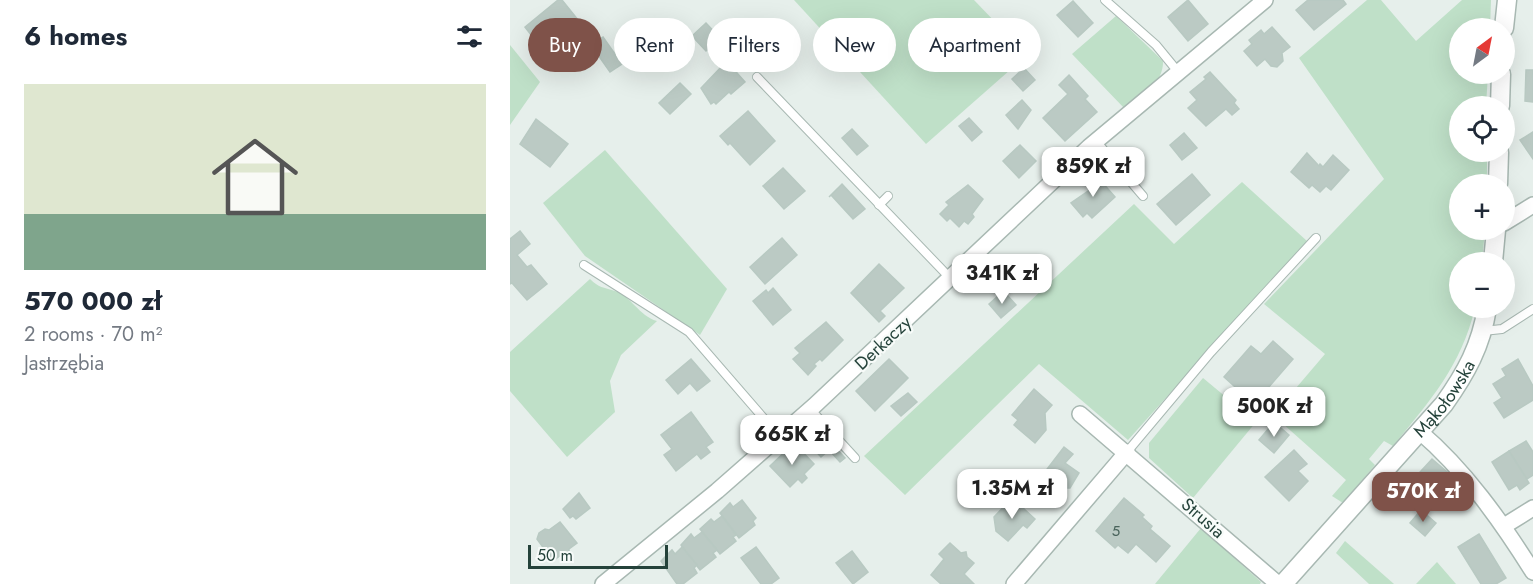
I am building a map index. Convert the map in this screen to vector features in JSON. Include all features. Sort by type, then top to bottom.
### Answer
[{"type":"street","name":"Derkaczy","points":[[603,584],[717,491],[810,409],[1096,141],[1265,0]]},
{"type":"street","points":[[1505,18],[1507,0]]},
{"type":"street","points":[[1515,216],[1533,205]]},
{"type":"street","name":"Mąkołowska","points":[[1283,584],[1444,404],[1465,375],[1477,351],[1485,318]]},
{"type":"street","name":"Strusia","points":[[1080,414],[1278,584]]},
{"type":"street","points":[[1419,430],[1441,450],[1504,526],[1533,572]]},
{"type":"street","points":[[1014,584],[1127,452]]},
{"type":"street","points":[[1504,526],[1533,508]]},
{"type":"lane","points":[[1105,0],[1156,45],[1179,72]]},
{"type":"lane","points":[[758,77],[951,279]]},
{"type":"lane","points":[[1096,141],[1143,196]]},
{"type":"lane","points":[[879,205],[888,196]]},
{"type":"lane","points":[[1127,452],[1210,352],[1317,238]]},
{"type":"lane","points":[[584,265],[689,332],[779,436]]},
{"type":"lane","points":[[1482,331],[1502,329],[1533,309]]},
{"type":"lane","points":[[810,409],[855,458]]},
{"type":"green space","points":[[794,0],[974,0],[991,18],[908,18],[908,72],[1008,72],[926,144],[860,72],[896,72],[896,18],[813,18],[813,21]]},
{"type":"green space","points":[[1367,0],[1381,0],[1416,41],[1462,0],[1491,0],[1490,18],[1449,18],[1449,84],[1487,84],[1487,96],[1449,96],[1449,162],[1487,162],[1487,174],[1449,174],[1449,240],[1484,240],[1483,252],[1449,252],[1449,318],[1472,318],[1469,329],[1453,365],[1432,398],[1393,446],[1384,441],[1369,459],[1375,465],[1343,503],[1332,496],[1346,480],[1273,415],[1325,354],[1264,304],[1384,179],[1299,58]]},
{"type":"green space","points":[[1116,16],[1163,61],[1160,76],[1156,82],[1125,109],[1072,54]]},
{"type":"green space","points":[[510,45],[528,67],[528,72],[532,72],[540,82],[510,125]]},
{"type":"green space","points":[[605,150],[727,289],[700,335],[585,256],[543,203]]},
{"type":"green space","points":[[1242,182],[1307,241],[1128,440],[1039,364],[905,495],[864,456],[1134,204],[1174,244]]},
{"type":"green space","points":[[590,279],[599,286],[626,297],[645,315],[657,321],[621,355],[610,381],[615,412],[567,457],[510,391],[510,352]]},
{"type":"green space","points":[[1203,378],[1256,422],[1193,498],[1149,458],[1149,443]]},
{"type":"green space","points":[[1201,528],[1261,582],[1260,584],[1155,584]]},
{"type":"green space","points":[[1345,541],[1394,584],[1369,584],[1336,553]]},
{"type":"green space","points":[[1437,562],[1456,584],[1416,584]]},
{"type":"building","points":[[558,0],[562,0],[576,18],[536,18]]},
{"type":"building","points":[[1188,0],[1208,24],[1188,41],[1168,17]]},
{"type":"building","points":[[1308,0],[1343,0],[1346,4],[1314,30],[1296,10]]},
{"type":"building","points":[[1073,1],[1093,23],[1078,37],[1057,15]]},
{"type":"building","points":[[707,24],[706,51],[695,39],[695,33]]},
{"type":"building","points":[[1272,27],[1290,47],[1282,53],[1283,61],[1277,67],[1271,66],[1265,59],[1257,66],[1244,51],[1252,44],[1249,40],[1261,30],[1264,34]]},
{"type":"building","points":[[602,38],[614,53],[614,69],[610,72],[602,61]]},
{"type":"building","points":[[1526,70],[1533,70],[1533,102],[1525,101]]},
{"type":"building","points":[[716,72],[736,72],[745,82],[716,104],[714,102],[711,104],[701,88]]},
{"type":"building","points":[[1020,72],[1028,72],[1035,80],[1023,91],[1012,79]]},
{"type":"building","points":[[1210,72],[1236,100],[1234,103],[1239,109],[1232,115],[1226,109],[1206,126],[1188,108],[1197,100],[1190,92],[1206,79],[1204,77]]},
{"type":"building","points":[[1069,75],[1088,96],[1085,99],[1097,112],[1065,141],[1043,118],[1068,94],[1059,85]]},
{"type":"building","points":[[680,83],[691,94],[670,114],[659,103]]},
{"type":"building","points":[[1022,100],[1031,110],[1018,129],[1006,115]]},
{"type":"building","points":[[748,111],[775,141],[750,165],[730,143],[728,145],[720,136]]},
{"type":"building","points":[[969,118],[982,132],[972,141],[959,126]]},
{"type":"building","points":[[536,119],[568,144],[550,167],[520,144]]},
{"type":"building","points":[[852,129],[868,146],[857,155],[842,138]]},
{"type":"building","points":[[1533,132],[1533,159],[1520,140]]},
{"type":"building","points":[[1184,133],[1197,148],[1182,160],[1170,145]]},
{"type":"building","points":[[1020,145],[1036,161],[1019,178],[1003,161]]},
{"type":"building","points":[[1307,153],[1319,166],[1320,164],[1323,167],[1333,155],[1349,170],[1331,190],[1326,186],[1320,192],[1312,185],[1309,188],[1291,172]]},
{"type":"building","points":[[783,168],[805,191],[784,209],[763,186]]},
{"type":"building","points":[[1094,173],[1115,197],[1092,218],[1087,213],[1083,217],[1071,203],[1091,189],[1085,182]]},
{"type":"building","points":[[1192,174],[1210,195],[1176,225],[1157,204]]},
{"type":"building","points":[[842,184],[865,209],[853,219],[831,195]]},
{"type":"building","points":[[968,185],[983,199],[968,224],[964,221],[959,227],[950,218],[947,221],[940,214],[949,205],[946,202]]},
{"type":"building","points":[[520,231],[530,244],[517,255],[527,267],[531,265],[547,284],[527,300],[512,283],[510,284],[510,239]]},
{"type":"building","points":[[782,238],[797,255],[765,284],[750,267]]},
{"type":"building","points":[[1026,255],[1041,272],[1018,291],[1012,284],[1008,288],[1006,285],[1010,281],[1000,270],[1012,259],[1016,263]]},
{"type":"building","points":[[879,264],[904,288],[880,311],[885,316],[879,322],[851,293]]},
{"type":"building","points":[[773,288],[791,310],[773,325],[753,301],[766,290],[768,293]]},
{"type":"building","points":[[999,295],[1002,299],[1007,295],[1016,305],[1001,318],[989,304]]},
{"type":"building","points":[[826,322],[843,340],[822,361],[820,359],[814,364],[816,366],[808,375],[793,359],[800,353],[795,348]]},
{"type":"building","points":[[1273,341],[1293,359],[1254,404],[1224,377],[1251,346],[1261,354]]},
{"type":"building","points":[[691,359],[710,381],[697,391],[690,383],[678,394],[666,380]]},
{"type":"building","points":[[889,359],[908,378],[875,411],[856,391]]},
{"type":"building","points":[[1518,359],[1533,386],[1533,400],[1504,418],[1494,403],[1502,398],[1493,384],[1506,376],[1502,369]]},
{"type":"building","points":[[1034,389],[1052,405],[1045,413],[1046,430],[1035,443],[1014,425],[1018,420],[1012,415]]},
{"type":"building","points":[[908,393],[917,402],[901,416],[891,406]]},
{"type":"building","points":[[691,412],[713,442],[706,447],[710,452],[701,459],[697,454],[676,471],[664,455],[672,449],[661,435]]},
{"type":"building","points":[[1274,422],[1289,435],[1274,453],[1259,440]]},
{"type":"building","points":[[822,433],[845,458],[840,462],[829,450],[821,457],[810,445]]},
{"type":"building","points":[[1526,441],[1533,452],[1533,475],[1527,479],[1509,451]]},
{"type":"building","points":[[794,443],[814,464],[804,474],[807,478],[802,483],[798,479],[790,487],[770,466]]},
{"type":"building","points":[[1064,447],[1073,454],[1065,463],[1079,473],[1070,488],[1066,488],[1061,494],[1055,488],[1051,492],[1038,481]]},
{"type":"building","points":[[1294,450],[1307,464],[1298,471],[1308,481],[1289,501],[1265,477]]},
{"type":"building","points":[[1509,451],[1529,483],[1520,490],[1517,485],[1509,490],[1492,462]]},
{"type":"building","points":[[1432,459],[1452,476],[1426,504],[1414,494],[1419,489],[1411,482]]},
{"type":"building","points":[[579,493],[590,508],[576,519],[573,516],[570,518],[563,509]]},
{"type":"building","points":[[1012,498],[1035,519],[1027,528],[1023,525],[1008,541],[996,531],[994,517]]},
{"type":"building","points":[[1124,498],[1144,515],[1142,517],[1152,526],[1150,529],[1170,546],[1156,562],[1136,544],[1128,553],[1118,545],[1115,548],[1096,531]]},
{"type":"building","points":[[742,500],[756,518],[753,521],[755,525],[739,538],[720,513],[730,503],[733,507]]},
{"type":"building","points":[[1421,510],[1436,523],[1425,536],[1410,523]]},
{"type":"building","points":[[722,516],[736,535],[733,537],[736,541],[720,554],[700,529],[711,519],[714,522]]},
{"type":"building","points":[[560,522],[577,543],[569,549],[566,557],[561,555],[553,561],[537,539],[539,533],[545,529],[549,530]]},
{"type":"building","points":[[702,532],[717,550],[713,553],[716,557],[700,570],[681,545],[691,534],[694,538]]},
{"type":"building","points":[[1479,534],[1506,578],[1496,584],[1481,584],[1458,547]]},
{"type":"building","points":[[950,543],[961,553],[966,552],[967,557],[974,563],[964,574],[974,584],[941,584],[931,575],[944,559],[939,554]]},
{"type":"building","points":[[682,547],[697,565],[694,568],[697,573],[683,584],[677,584],[661,561],[672,550],[675,554]]},
{"type":"building","points":[[756,547],[779,578],[771,584],[761,584],[741,558]]},
{"type":"building","points":[[852,551],[868,572],[853,584],[836,563]]}]
